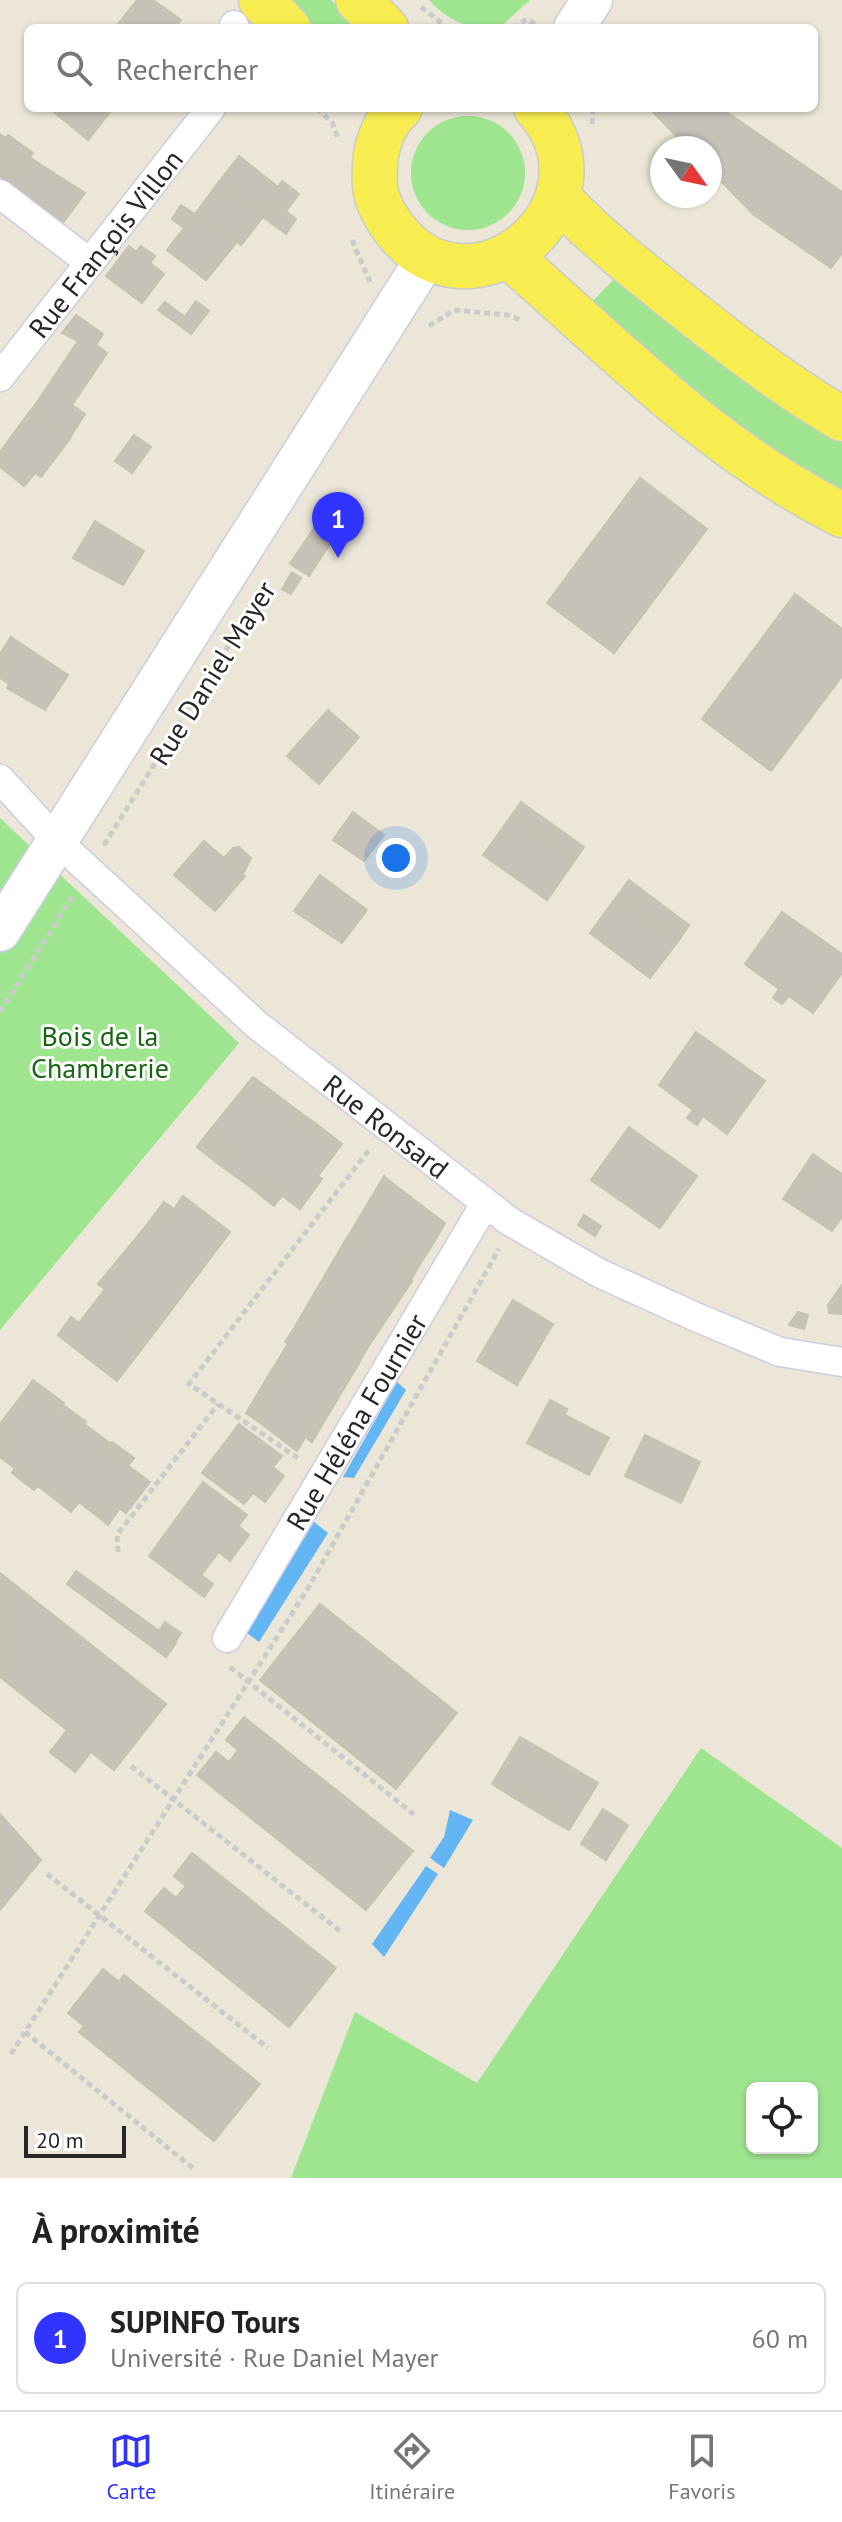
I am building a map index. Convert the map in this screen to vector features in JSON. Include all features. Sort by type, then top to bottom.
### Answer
[{"type":"main road","points":[[358,0],[382,24]]},
{"type":"main road","points":[[577,24],[592,0]]},
{"type":"main road","points":[[243,18],[270,24]]},
{"type":"main road","points":[[380,118],[374,166],[376,194],[387,219],[404,241],[427,257],[455,265],[483,264],[509,256],[531,241],[547,221],[558,197],[562,171],[557,144],[540,112]]},
{"type":"main road","points":[[558,197],[583,224],[694,314],[773,375],[842,419]]},
{"type":"main road","points":[[509,256],[676,407],[758,468],[842,515]]},
{"type":"main road","name":"Rue Daniel Mayer","points":[[0,931],[427,257]]},
{"type":"street","name":"Rue François Villon","points":[[0,377],[208,112]]},
{"type":"street","points":[[0,194],[89,262]]},
{"type":"street","name":"Rue Ronsard","points":[[0,779],[57,841],[90,868],[257,1025],[509,1221],[599,1273],[698,1318],[780,1352],[842,1362]]},
{"type":"street","name":"Rue Héléna Fournier","points":[[227,1651],[323,1476],[485,1204]]},
{"type":"path","points":[[414,0],[441,24]]},
{"type":"path","points":[[593,112],[594,131]]},
{"type":"path","points":[[370,281],[392,314],[424,334],[454,310],[508,315],[523,321]]},
{"type":"path","name":"Rue Daniel Mayer","points":[[0,1012],[249,613]]},
{"type":"path","points":[[323,1476],[189,1384],[386,1127]]},
{"type":"path","points":[[11,2054],[307,1590],[502,1244],[509,1221]]},
{"type":"path","points":[[118,1552],[117,1535],[218,1404]]},
{"type":"path","points":[[227,1651],[249,1682],[416,1816]]},
{"type":"path","points":[[131,1766],[340,1931]]},
{"type":"path","points":[[47,1874],[268,2048]]},
{"type":"path","points":[[25,2032],[194,2169]]},
{"type":"green space","points":[[287,0],[331,0],[356,24],[309,24]]},
{"type":"green space","points":[[429,0],[530,0],[503,24],[464,24],[444,14]]},
{"type":"green space","points":[[468,116],[490,120],[509,132],[521,151],[525,173],[521,195],[509,214],[490,226],[468,230],[446,226],[427,214],[415,195],[411,173],[415,151],[427,132],[446,120]]},
{"type":"green space","points":[[615,278],[842,438],[842,496],[690,392],[592,302]]},
{"type":"green space","name":"Bois de la Chambrerie","points":[[0,818],[239,1043],[0,1330]]},
{"type":"green space","points":[[701,1748],[842,1848],[842,2178],[291,2178],[355,2012],[477,2083]]},
{"type":"water","points":[[397,1382],[406,1390],[354,1478],[343,1477]]},
{"type":"water","points":[[314,1522],[328,1533],[259,1642],[247,1633]]},
{"type":"water","points":[[450,1810],[473,1820],[444,1868],[430,1858],[444,1837]]},
{"type":"water","points":[[426,1866],[438,1874],[384,1957],[372,1944]]},
{"type":"building","points":[[137,0],[153,0],[181,20],[178,24],[118,24]]},
{"type":"building","points":[[54,112],[110,112],[88,140]]},
{"type":"building","points":[[653,112],[727,112],[842,192],[842,253],[831,268],[754,215],[722,182],[722,136],[676,136]]},
{"type":"building","points":[[0,134],[6,138],[8,135],[33,153],[9,183],[0,176]]},
{"type":"building","points":[[239,156],[278,187],[282,181],[299,194],[286,211],[271,200],[259,213],[219,182]]},
{"type":"building","points":[[29,157],[85,193],[62,224],[9,183]]},
{"type":"building","points":[[219,182],[259,213],[271,200],[296,219],[286,234],[263,217],[241,245],[195,214]]},
{"type":"building","points":[[181,205],[195,214],[184,228],[172,219]]},
{"type":"building","points":[[195,214],[237,242],[206,280],[167,250]]},
{"type":"building","points":[[129,246],[136,252],[141,246],[155,256],[150,263],[164,274],[142,303],[106,276]]},
{"type":"building","points":[[196,301],[209,311],[191,334],[179,325]]},
{"type":"building","points":[[165,302],[185,317],[179,325],[158,310]]},
{"type":"building","points":[[76,315],[103,334],[96,345],[107,353],[72,405],[85,414],[69,439],[31,411],[78,341],[62,333]]},
{"type":"building","points":[[31,410],[70,439],[41,477],[35,473],[24,486],[0,467],[0,452]]},
{"type":"building","points":[[134,435],[151,447],[132,473],[115,461]]},
{"type":"building","points":[[640,478],[707,529],[614,653],[547,603]]},
{"type":"building","points":[[322,516],[340,529],[309,576],[290,564]]},
{"type":"building","points":[[95,521],[144,551],[123,585],[73,558]]},
{"type":"building","points":[[292,572],[301,578],[291,594],[282,589]]},
{"type":"building","points":[[795,594],[842,629],[842,676],[771,771],[702,719]]},
{"type":"building","points":[[11,637],[68,675],[45,710],[7,688],[9,684],[0,678],[0,654]]},
{"type":"building","points":[[328,710],[359,737],[319,784],[287,756]]},
{"type":"building","points":[[521,802],[584,847],[575,860],[512,815]]},
{"type":"building","points":[[353,812],[384,835],[364,861],[333,840]]},
{"type":"building","points":[[512,815],[575,860],[547,900],[483,855]]},
{"type":"building","points":[[204,841],[245,876],[215,911],[174,875]]},
{"type":"building","points":[[239,847],[251,858],[243,874],[224,858],[233,848]]},
{"type":"building","points":[[320,875],[367,910],[342,943],[294,911]]},
{"type":"building","points":[[629,880],[689,925],[679,940],[618,895]]},
{"type":"building","points":[[618,895],[679,940],[650,978],[590,933]]},
{"type":"building","points":[[782,912],[842,954],[842,973],[813,1013],[789,996],[782,1004],[773,998],[779,989],[745,964]]},
{"type":"building","points":[[696,1032],[765,1081],[727,1134],[703,1116],[697,1125],[687,1118],[693,1110],[659,1085]]},
{"type":"building","points":[[253,1077],[269,1089],[263,1098],[271,1104],[277,1095],[302,1114],[296,1123],[308,1132],[315,1123],[342,1144],[318,1176],[322,1179],[300,1209],[256,1176],[249,1186],[220,1165],[230,1153],[206,1135]]},
{"type":"building","points":[[269,1089],[277,1095],[271,1104],[263,1098]]},
{"type":"building","points":[[302,1114],[315,1123],[308,1132],[296,1123]]},
{"type":"building","points":[[629,1127],[697,1176],[660,1228],[591,1180]]},
{"type":"building","points":[[206,1135],[230,1153],[220,1165],[197,1147]]},
{"type":"building","points":[[813,1154],[824,1162],[804,1191],[793,1184]]},
{"type":"building","points":[[824,1162],[842,1174],[842,1217],[832,1231],[783,1199],[793,1184],[804,1191]]},
{"type":"building","points":[[256,1176],[282,1196],[274,1206],[249,1186]]},
{"type":"building","points":[[384,1176],[391,1182],[379,1202],[371,1198]]},
{"type":"building","points":[[391,1182],[438,1218],[430,1233],[437,1237],[420,1264],[409,1257],[399,1273],[412,1281],[366,1350],[359,1345],[350,1360],[358,1365],[331,1410],[324,1406],[297,1451],[259,1422],[265,1412],[257,1408],[275,1377],[270,1373],[288,1344],[285,1342],[293,1330],[300,1335],[322,1299],[314,1294],[345,1241],[355,1247],[364,1231],[355,1225],[371,1198],[379,1202]]},
{"type":"building","points":[[183,1196],[230,1232],[157,1329],[150,1323],[134,1345],[141,1350],[117,1381],[58,1335],[71,1317],[79,1323],[105,1289],[98,1284],[145,1227],[151,1231],[170,1206],[174,1209]]},
{"type":"building","points":[[164,1202],[170,1206],[151,1231],[145,1227]]},
{"type":"building","points":[[584,1215],[601,1226],[595,1236],[578,1225]]},
{"type":"building","points":[[438,1218],[445,1223],[437,1237],[430,1233]]},
{"type":"building","points":[[355,1225],[364,1231],[355,1247],[345,1241]]},
{"type":"building","points":[[409,1257],[420,1264],[411,1280],[399,1273]]},
{"type":"building","points":[[842,1285],[842,1314],[829,1313],[828,1305]]},
{"type":"building","points":[[314,1294],[322,1299],[300,1335],[293,1330]]},
{"type":"building","points":[[513,1300],[553,1324],[517,1385],[477,1361]]},
{"type":"building","points":[[798,1312],[808,1315],[804,1329],[789,1325]]},
{"type":"building","points":[[150,1323],[157,1329],[141,1350],[134,1345]]},
{"type":"building","points":[[359,1345],[366,1350],[358,1365],[350,1360]]},
{"type":"building","points":[[270,1373],[275,1377],[257,1408],[265,1412],[259,1422],[246,1413]]},
{"type":"building","points":[[33,1380],[64,1403],[61,1408],[28,1387]]},
{"type":"building","points":[[28,1387],[61,1408],[58,1413],[80,1429],[84,1424],[111,1444],[107,1450],[150,1482],[126,1513],[113,1503],[101,1519],[71,1496],[64,1506],[0,1457],[0,1424]]},
{"type":"building","points":[[550,1400],[567,1409],[565,1415],[609,1438],[589,1475],[527,1443]]},
{"type":"building","points":[[63,1405],[86,1422],[80,1429],[58,1413]]},
{"type":"building","points":[[324,1406],[331,1410],[312,1442],[305,1437]]},
{"type":"building","points":[[239,1424],[282,1456],[273,1467],[284,1476],[265,1502],[253,1493],[244,1504],[202,1473]]},
{"type":"building","points":[[645,1435],[700,1462],[681,1503],[625,1476]]},
{"type":"building","points":[[112,1442],[134,1458],[128,1466],[107,1450]]},
{"type":"building","points":[[15,1468],[38,1486],[34,1490],[12,1473]]},
{"type":"building","points":[[203,1482],[247,1515],[238,1526],[249,1535],[230,1561],[219,1552],[201,1575],[213,1584],[204,1597],[149,1556]]},
{"type":"building","points":[[71,1496],[79,1502],[71,1512],[64,1506]]},
{"type":"building","points":[[113,1503],[120,1508],[108,1525],[101,1519]]},
{"type":"building","points":[[76,1571],[176,1643],[166,1657],[67,1584]]},
{"type":"building","points":[[0,1573],[166,1704],[114,1770],[91,1752],[75,1772],[50,1752],[67,1730],[0,1677]]},
{"type":"building","points":[[320,1604],[457,1713],[396,1789],[260,1680]]},
{"type":"building","points":[[165,1622],[181,1633],[175,1642],[159,1631]]},
{"type":"building","points":[[244,1717],[413,1851],[366,1910],[197,1775],[216,1752],[229,1762],[238,1750],[226,1740]]},
{"type":"building","points":[[520,1737],[543,1750],[540,1755],[595,1788],[569,1830],[551,1820],[556,1811],[521,1790],[516,1799],[492,1784]]},
{"type":"building","points":[[543,1750],[598,1783],[595,1788],[540,1755]]},
{"type":"building","points":[[521,1790],[556,1811],[551,1820],[516,1799]]},
{"type":"building","points":[[603,1809],[628,1825],[606,1860],[581,1844]]},
{"type":"building","points":[[0,1814],[41,1860],[0,1910]]},
{"type":"building","points":[[192,1853],[336,1968],[289,2027],[145,1911],[164,1888],[176,1898],[186,1886],[174,1876]]},
{"type":"building","points":[[103,1969],[119,1982],[124,1975],[260,2084],[214,2141],[79,2032],[84,2026],[68,2013]]},
{"type":"place","name":"SUPINFO Tours","points":[[338,558]]}]
